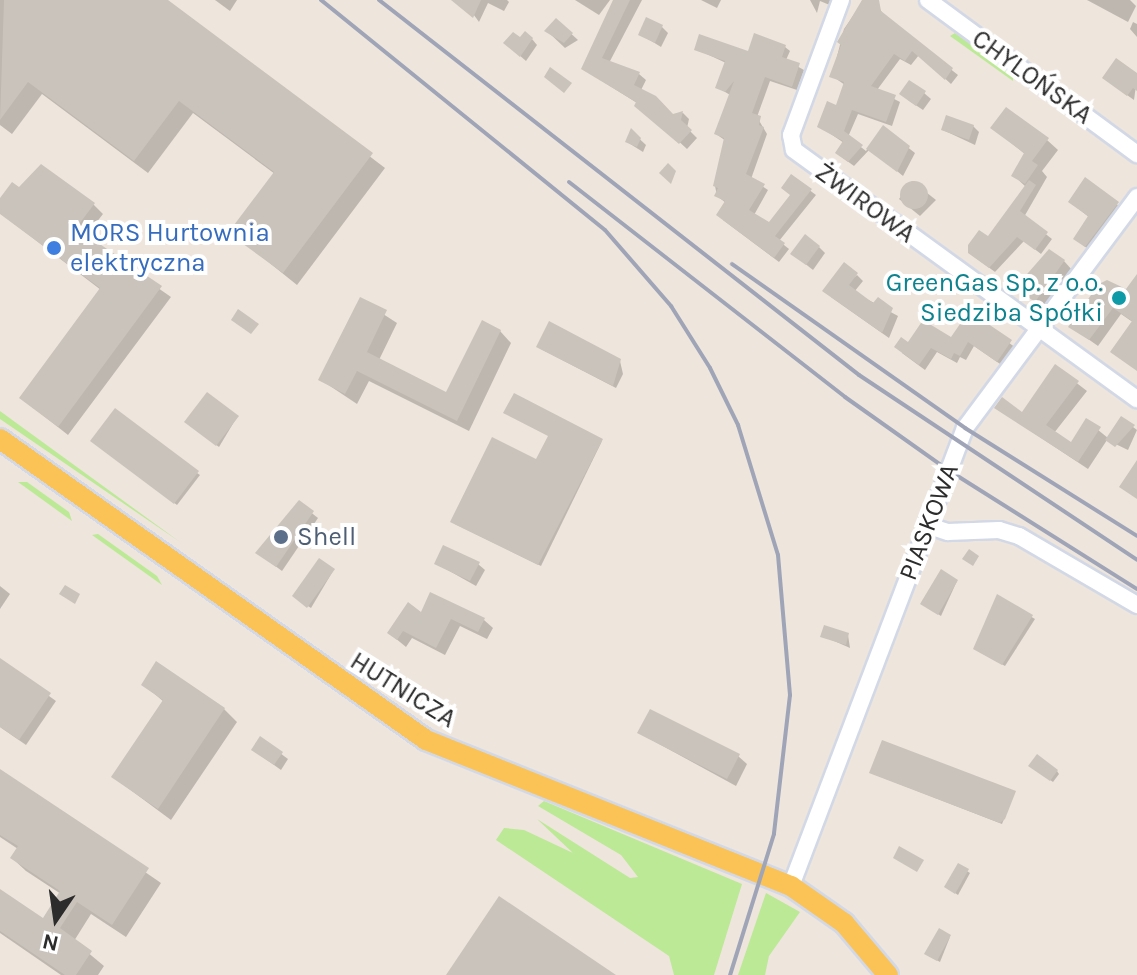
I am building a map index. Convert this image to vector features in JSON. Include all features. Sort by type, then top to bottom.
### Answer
[{"type":"main road","name":"HUTNICZA","points":[[0,439],[426,740],[791,886],[844,923],[888,975]]},
{"type":"street","name":"ŻWIROWA","points":[[841,0],[792,144],[797,153],[1137,399]]},
{"type":"street","name":"CHYLOŃSKA","points":[[928,0],[1137,154]]},
{"type":"street","name":"PIASKOWA","points":[[791,886],[965,428],[1137,197]]},
{"type":"street","points":[[926,525],[948,532],[999,530],[1019,536],[1137,605]]},
{"type":"green space","points":[[955,33],[1013,75],[1013,81],[950,36]]},
{"type":"green space","points":[[0,411],[15,422],[180,542],[0,419]]},
{"type":"green space","points":[[18,482],[27,482],[69,512],[72,521]]},
{"type":"green space","points":[[98,534],[157,576],[162,585],[92,535]]},
{"type":"green space","points":[[544,801],[742,884],[714,975],[674,975],[669,956],[496,840],[504,828],[524,830],[573,853],[537,819],[630,878],[638,877],[621,855],[538,806]]},
{"type":"green space","points":[[766,893],[800,912],[769,956],[765,975],[738,975]]},
{"type":"building","points":[[4,0],[168,0],[373,153],[283,273],[228,233],[274,172],[179,101],[134,161],[28,82],[0,120]]},
{"type":"building","points":[[451,0],[481,0],[473,18]]},
{"type":"building","points":[[613,0],[630,0],[602,58],[640,72],[634,85],[656,96],[673,114],[683,111],[681,120],[692,130],[679,144],[634,106],[636,102],[581,69]]},
{"type":"building","points":[[862,0],[879,0],[881,11],[953,68],[945,80],[912,51],[905,61],[894,54],[871,86],[896,95],[886,122],[852,110],[844,131],[863,145],[848,162],[835,153],[843,141],[817,127],[827,101],[836,105],[844,82],[829,77],[841,45],[837,42]]},
{"type":"building","points":[[646,17],[663,25],[655,43],[638,35]]},
{"type":"building","points":[[556,18],[573,33],[564,43],[544,31]]},
{"type":"building","points":[[525,31],[533,38],[520,57],[503,43],[513,32],[520,37]]},
{"type":"building","points":[[754,33],[786,45],[782,57],[800,63],[792,87],[765,77],[752,113],[761,116],[759,125],[764,127],[746,174],[765,184],[749,210],[769,222],[790,195],[781,188],[791,174],[812,189],[775,236],[785,243],[774,258],[716,215],[725,201],[714,196],[718,188],[713,186],[724,138],[714,134],[734,81],[725,92],[715,88],[725,61],[694,50],[699,34],[748,51]]},
{"type":"building","points":[[1116,58],[1137,73],[1137,91],[1133,88],[1127,96],[1102,78]]},
{"type":"building","points":[[550,67],[572,83],[564,93],[544,77]]},
{"type":"building","points":[[909,80],[926,91],[916,106],[899,94]]},
{"type":"building","points":[[1006,107],[1049,138],[1032,161],[1038,165],[1025,184],[1011,176],[1024,153],[990,128]]},
{"type":"building","points":[[946,115],[974,125],[969,140],[941,130]]},
{"type":"building","points":[[883,125],[910,146],[897,172],[866,149]]},
{"type":"building","points":[[631,128],[641,138],[637,147],[625,142]]},
{"type":"building","points":[[668,163],[676,171],[671,184],[659,173]]},
{"type":"building","points":[[41,164],[95,203],[76,228],[162,286],[58,427],[19,398],[100,288],[0,214],[0,198],[12,182],[19,187]]},
{"type":"building","points":[[1085,177],[1119,202],[1085,247],[1073,239],[1088,216],[1068,202]]},
{"type":"building","points":[[1029,180],[1036,185],[1020,211],[1048,232],[1035,250],[1017,237],[989,268],[968,253],[968,245],[979,230],[988,236]]},
{"type":"building","points":[[914,181],[924,185],[928,195],[924,205],[914,209],[904,205],[900,195],[904,185]]},
{"type":"building","points":[[805,234],[820,246],[806,265],[790,254]]},
{"type":"building","points":[[1049,249],[1065,260],[1035,302],[1015,288]]},
{"type":"building","points":[[844,262],[858,273],[849,285],[873,303],[878,297],[893,308],[882,333],[822,291]]},
{"type":"building","points":[[1137,274],[1137,371],[1110,352],[1132,321],[1113,308],[1089,340],[1068,327],[1099,284],[1107,280],[1126,289]]},
{"type":"building","points":[[360,297],[387,310],[367,352],[446,392],[482,320],[501,330],[457,421],[357,371],[345,394],[318,380]]},
{"type":"building","points":[[238,309],[259,324],[251,334],[231,320]]},
{"type":"building","points":[[969,311],[1012,340],[997,362],[968,342],[960,356],[954,353],[951,359],[931,348],[919,365],[894,347],[901,337],[908,342],[923,320],[951,337]]},
{"type":"building","points":[[549,321],[621,359],[613,386],[536,347]]},
{"type":"building","points":[[1055,364],[1079,381],[1046,425],[1071,442],[1086,418],[1101,427],[1078,462],[994,408],[1002,397],[1022,412]]},
{"type":"building","points":[[207,392],[239,416],[216,446],[184,422]]},
{"type":"building","points":[[514,393],[603,439],[538,565],[450,522],[492,437],[536,459],[548,436],[503,413]]},
{"type":"building","points":[[115,408],[199,471],[174,504],[90,441]]},
{"type":"building","points":[[1121,416],[1135,425],[1115,447],[1105,440]]},
{"type":"building","points":[[1137,460],[1137,499],[1119,487]]},
{"type":"building","points":[[299,500],[314,511],[276,567],[255,553]]},
{"type":"building","points":[[443,545],[480,562],[470,581],[434,564]]},
{"type":"building","points":[[969,549],[979,556],[973,566],[962,559]]},
{"type":"building","points":[[319,558],[335,569],[307,608],[292,596]]},
{"type":"building","points":[[941,569],[958,580],[938,615],[920,604]]},
{"type":"building","points":[[65,585],[80,594],[75,604],[59,594]]},
{"type":"building","points":[[430,592],[485,618],[478,632],[451,619],[436,648],[403,631],[397,640],[387,633],[408,602],[421,612]]},
{"type":"building","points":[[997,594],[1033,615],[1002,665],[973,649]]},
{"type":"building","points":[[824,625],[849,633],[846,645],[820,637]]},
{"type":"building","points":[[0,658],[51,693],[19,740],[0,727]]},
{"type":"building","points":[[156,661],[225,708],[158,809],[111,777],[163,700],[141,685]]},
{"type":"building","points":[[650,709],[740,754],[727,779],[637,733]]},
{"type":"building","points":[[260,736],[283,752],[274,765],[251,750]]},
{"type":"building","points":[[882,740],[1016,791],[1005,819],[1000,823],[869,773]]},
{"type":"building","points":[[1037,754],[1058,770],[1050,781],[1028,766]]},
{"type":"building","points":[[0,769],[149,868],[112,925],[77,902],[60,928],[92,951],[76,975],[65,975],[0,931],[0,889],[43,918],[60,891],[10,858],[18,846],[0,835]]},
{"type":"building","points":[[899,846],[924,860],[917,872],[893,858]]},
{"type":"building","points":[[958,863],[969,869],[955,894],[944,887]]},
{"type":"building","points":[[499,896],[616,975],[446,975]]},
{"type":"building","points":[[939,928],[951,935],[937,961],[924,954]]},
{"type":"railway","points":[[321,0],[605,230],[671,306],[710,368],[738,425],[778,555],[790,695],[774,834],[730,975]]},
{"type":"railway","points":[[379,0],[859,375],[1137,560]]},
{"type":"railway","points":[[569,182],[845,397],[948,470],[1137,589]]},
{"type":"railway","points":[[732,264],[965,428],[1137,536]]},
{"type":"place","name":"MORS Hurtownia elektryczna","points":[[54,248]]},
{"type":"place","name":"GreenGas Sp. z o.o. Siedziba Spółki","points":[[1119,298]]},
{"type":"place","name":"Shell","points":[[281,537]]}]
